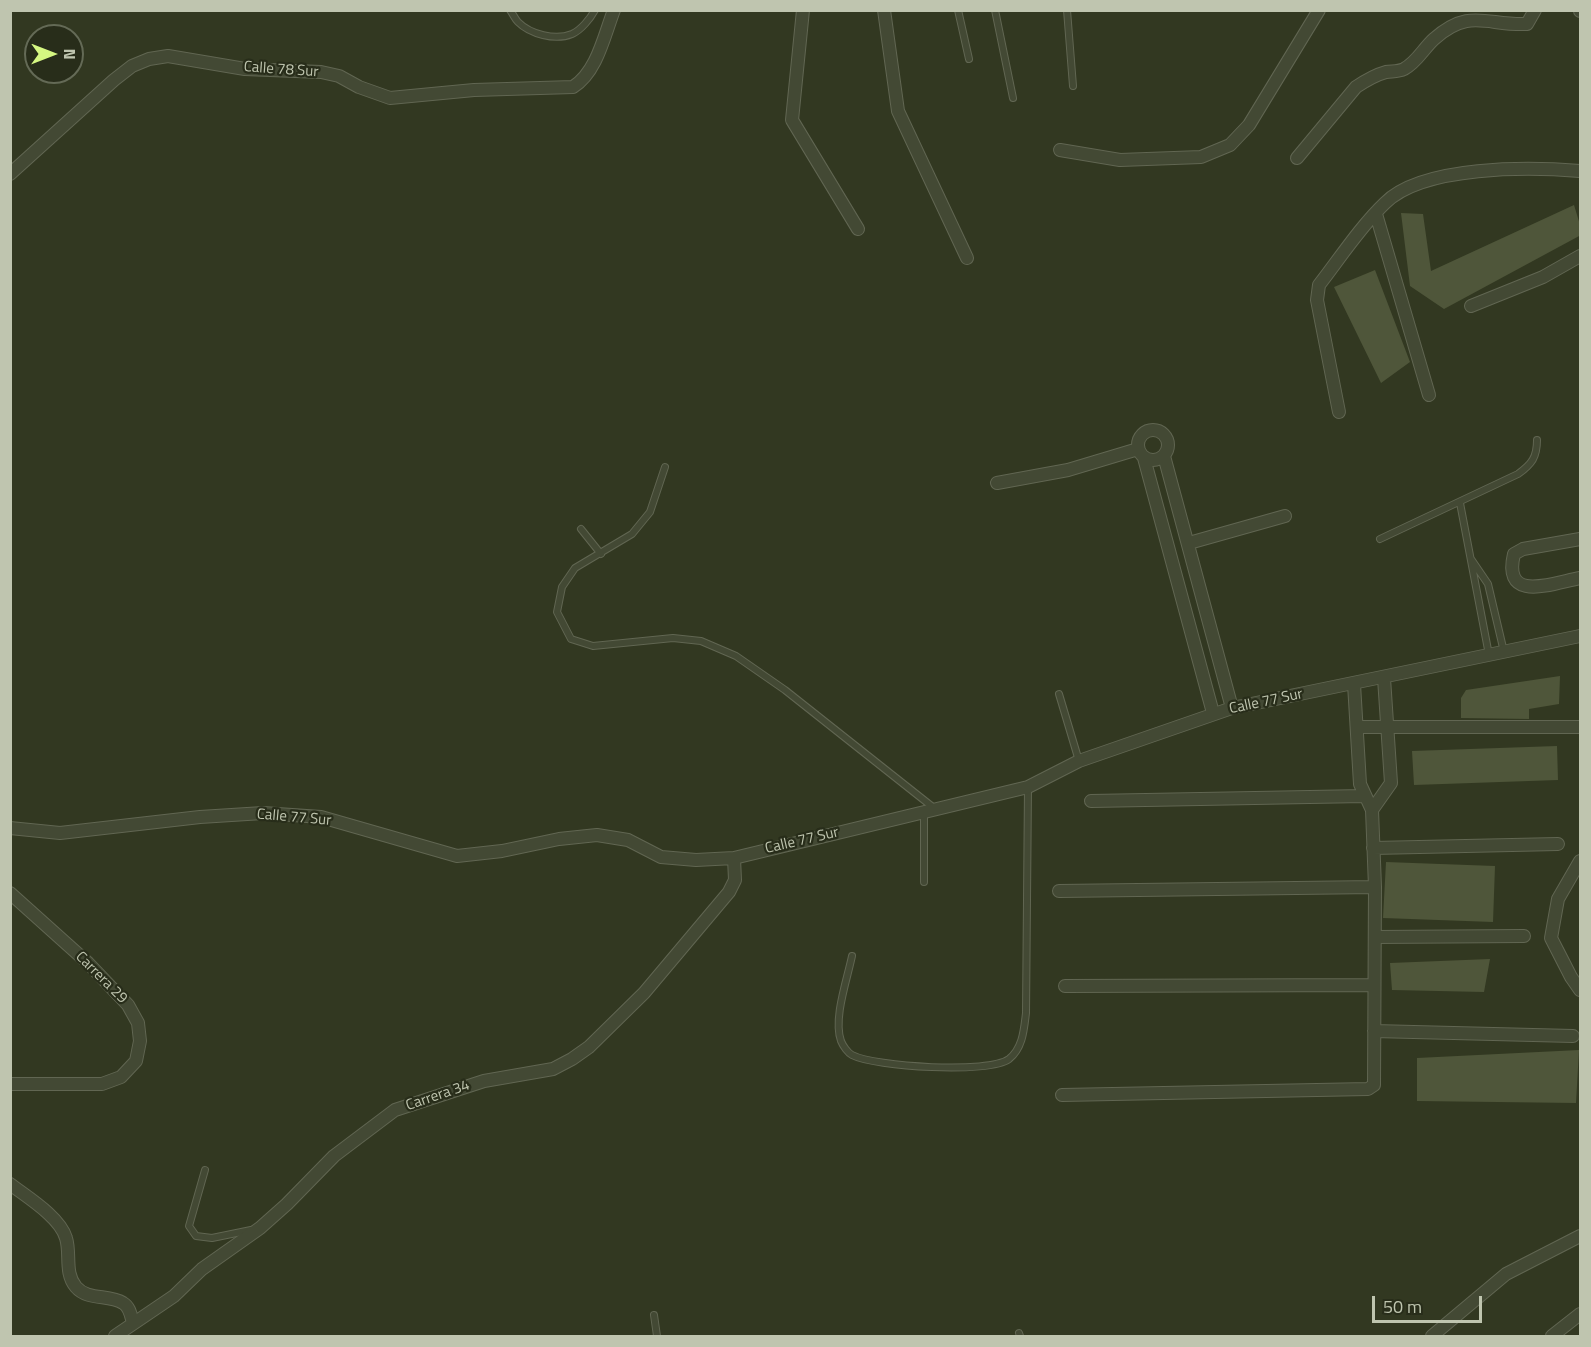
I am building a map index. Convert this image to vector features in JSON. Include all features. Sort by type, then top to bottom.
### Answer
[{"type":"street","name":"Calle 78 Sur","points":[[10,174],[114,80],[132,66],[148,59],[168,56],[245,69],[321,72],[339,76],[359,87],[390,98],[474,90],[573,87],[584,80],[592,68],[614,10]]},
{"type":"street","points":[[803,10],[792,120],[858,229]]},
{"type":"street","points":[[884,10],[898,111],[967,258]]},
{"type":"street","points":[[1060,150],[1120,160],[1201,157],[1230,145],[1249,125],[1319,10]]},
{"type":"street","points":[[1297,158],[1356,87],[1368,79],[1402,70],[1414,62],[1434,39],[1455,24],[1482,19],[1515,25],[1527,24],[1535,10]]},
{"type":"street","points":[[1339,412],[1317,300],[1319,285],[1386,202],[1418,183],[1485,170],[1534,168],[1581,171]]},
{"type":"street","points":[[1376,213],[1429,395]]},
{"type":"street","points":[[1471,306],[1543,277],[1581,256]]},
{"type":"street","points":[[997,483],[1141,454],[1151,461],[1158,460],[1164,456],[1168,448],[1168,441],[1163,434],[1157,430],[1149,430],[1142,434],[1138,441],[1141,454],[1213,713]]},
{"type":"street","points":[[1164,456],[1232,708]]},
{"type":"street","points":[[1189,543],[1285,516]]},
{"type":"street","points":[[1581,539],[1523,549],[1514,554],[1511,565],[1514,578],[1520,585],[1529,588],[1581,578]]},
{"type":"street","name":"Calle 77 Sur","points":[[10,828],[60,833],[200,817],[263,813],[321,817],[457,856],[597,835],[628,840],[661,857],[696,860],[734,858],[1028,787],[1079,761],[1232,708],[1581,636]]},
{"type":"street","points":[[1372,810],[1391,783],[1384,678]]},
{"type":"street","points":[[1062,1095],[1368,1089],[1374,1085],[1375,887],[1372,810],[1360,784],[1354,684]]},
{"type":"street","points":[[1357,727],[1581,727]]},
{"type":"street","points":[[1091,801],[1364,796]]},
{"type":"street","points":[[1373,848],[1558,844]]},
{"type":"street","name":"Carrera 34","points":[[115,1336],[174,1296],[202,1269],[260,1228],[334,1156],[395,1110],[484,1080],[553,1069],[589,1047],[644,993],[729,892],[735,880],[734,858]]},
{"type":"street","points":[[1581,861],[1558,899],[1551,938],[1571,977],[1581,990]]},
{"type":"street","points":[[1059,891],[1375,887]]},
{"type":"street","name":"Carrera 29","points":[[10,893],[87,963],[128,1005],[138,1023],[140,1041],[136,1061],[121,1077],[102,1084],[10,1084]]},
{"type":"street","points":[[1375,937],[1524,936]]},
{"type":"street","points":[[1065,986],[1374,985]]},
{"type":"street","points":[[1374,1031],[1573,1036]]},
{"type":"street","points":[[10,1184],[59,1224],[66,1236],[70,1279],[78,1289],[86,1294],[123,1303],[129,1309],[134,1323]]},
{"type":"street","points":[[1432,1336],[1506,1274],[1581,1236]]},
{"type":"street","points":[[1552,1336],[1581,1314]]},
{"type":"lane","points":[[510,10],[517,22],[531,31],[550,37],[572,34],[589,20],[595,10]]},
{"type":"lane","points":[[958,10],[969,59]]},
{"type":"lane","points":[[995,10],[1013,98]]},
{"type":"lane","points":[[1067,10],[1073,86]]},
{"type":"lane","points":[[1380,538],[1460,503],[1518,474],[1532,464],[1537,453],[1537,440]]},
{"type":"lane","points":[[665,467],[650,512],[632,534],[575,568],[562,587],[557,612],[571,639],[594,646],[673,638],[701,641],[736,656],[785,690],[929,811],[924,882]]},
{"type":"lane","points":[[1460,503],[1489,656]]},
{"type":"lane","points":[[581,529],[601,554]]},
{"type":"lane","points":[[1471,559],[1488,584],[1504,652]]},
{"type":"lane","points":[[1059,694],[1079,761]]},
{"type":"lane","points":[[852,956],[838,1026],[841,1044],[851,1054],[880,1064],[963,1067],[992,1066],[1010,1058],[1023,1038],[1026,1013],[1028,787]]},
{"type":"lane","points":[[204,1170],[189,1226],[196,1236],[212,1238],[260,1228]]},
{"type":"lane","points":[[654,1315],[657,1336]]},
{"type":"building","points":[[1574,205],[1581,235],[1444,309],[1410,286],[1401,213],[1423,214],[1431,271]]},
{"type":"building","points":[[1375,270],[1410,362],[1381,383],[1334,287]]},
{"type":"building","points":[[1560,676],[1559,704],[1529,709],[1529,719],[1461,718],[1461,698],[1466,690]]},
{"type":"building","points":[[1557,746],[1558,780],[1414,785],[1412,751]]},
{"type":"building","points":[[1386,862],[1495,866],[1493,922],[1383,918]]},
{"type":"building","points":[[1490,959],[1484,992],[1392,990],[1390,963]]},
{"type":"building","points":[[1579,1050],[1576,1103],[1417,1101],[1417,1058]]}]
